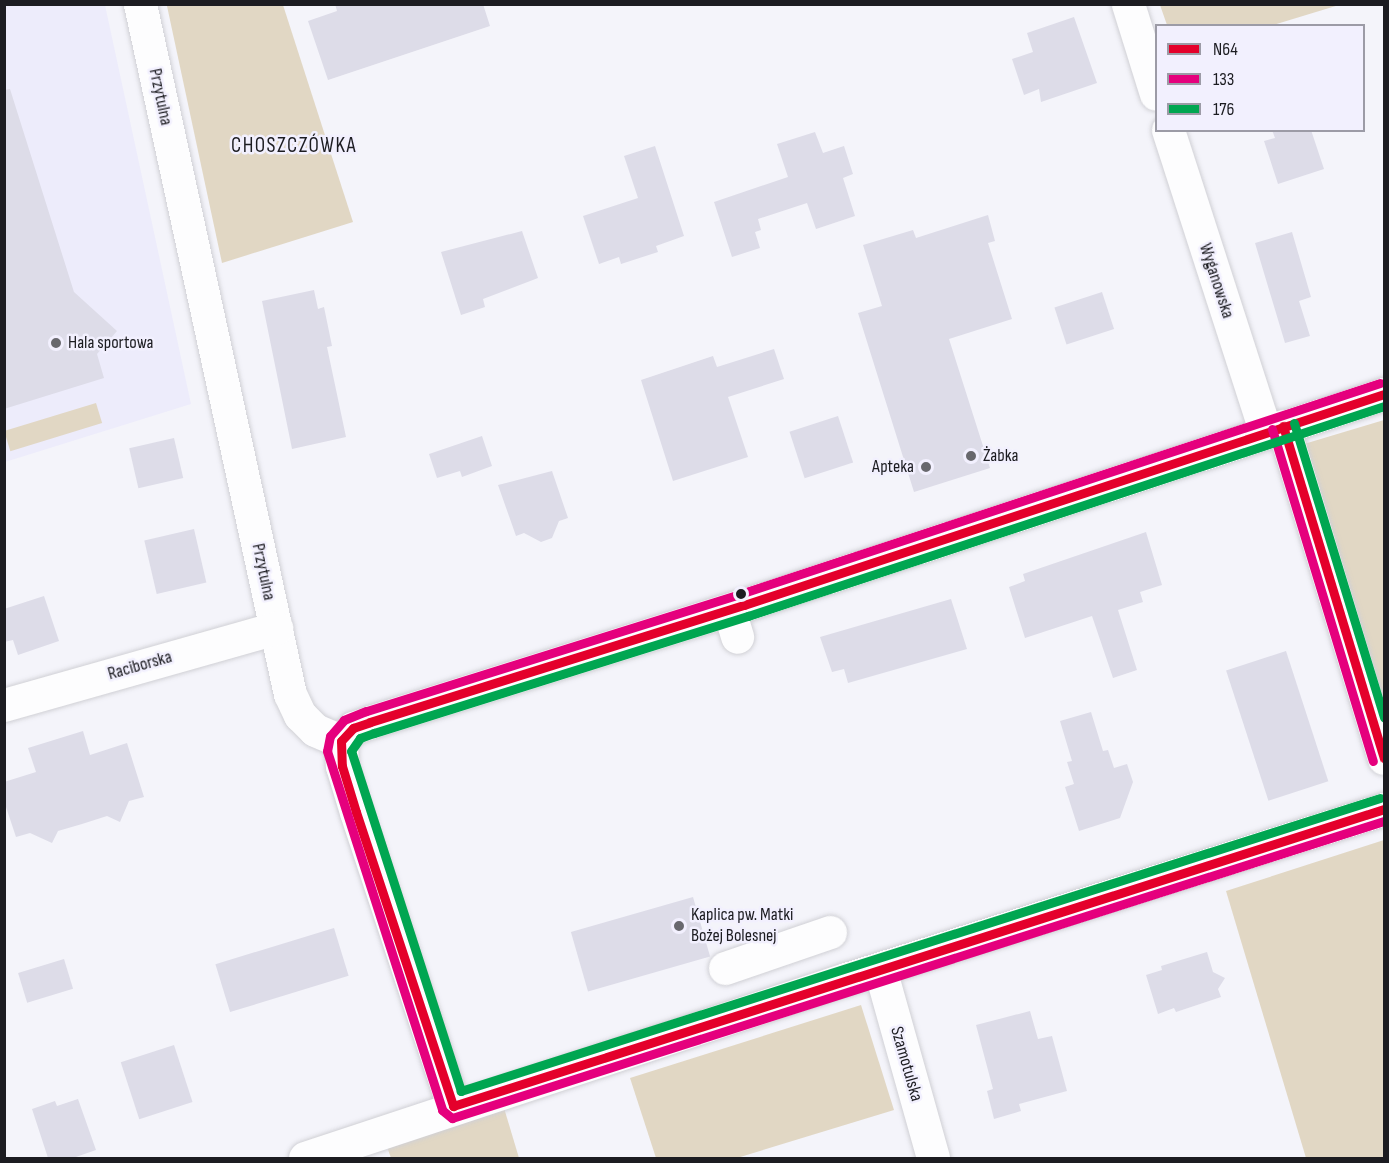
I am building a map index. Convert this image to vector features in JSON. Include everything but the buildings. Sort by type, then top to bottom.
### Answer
[{"type":"street","name":"Przytulna","points":[[140,4],[290,694],[300,715],[315,730],[341,741]]},
{"type":"street","points":[[1128,4],[1155,91]]},
{"type":"street","name":"Wyganowska","points":[[1169,132],[1274,429],[1384,758]]},
{"type":"street","points":[[453,1106],[342,766],[341,741],[353,728],[733,624],[1274,429],[1384,394]]},
{"type":"street","name":"Raciborska","points":[[4,705],[276,628]]},
{"type":"street","points":[[305,1158],[453,1106],[1384,809]]},
{"type":"street","points":[[725,968],[830,932]]},
{"type":"street","name":"Szamotulska","points":[[880,969],[933,1158]]},
{"type":"shaded area","points":[[1160,4],[1339,5],[1277,24],[1167,24]]},
{"type":"shaded area","points":[[5,5],[105,5],[191,404],[5,462]]},
{"type":"shaded area","points":[[283,5],[353,222],[222,263],[167,6]]},
{"type":"shaded area","points":[[96,403],[102,423],[10,451],[4,431]]},
{"type":"shaded area","points":[[1384,420],[1384,710],[1304,444]]},
{"type":"shaded area","points":[[1384,840],[1384,1157],[1306,1158],[1226,891]]},
{"type":"shaded area","points":[[861,1005],[894,1110],[737,1158],[656,1158],[630,1078]]},
{"type":"shaded area","points":[[504,1108],[519,1158],[391,1158],[386,1144]]},
{"type":"transit line","name":"133","points":[[1380,383],[740,594],[366,711],[344,720],[330,736],[327,751],[442,1110],[452,1118],[1384,821]]},
{"type":"transit line","name":"N64","points":[[341,741],[353,728],[370,722],[744,605],[1384,394]]},
{"type":"transit line","name":"176","points":[[1380,798],[461,1091],[351,751],[360,738],[374,733],[748,616],[1384,406]]},
{"type":"transit line","name":"176","points":[[1294,423],[1384,718]]},
{"type":"transit line","name":"N64","points":[[1283,426],[1384,758]]},
{"type":"transit line","name":"133","points":[[1272,429],[1373,761]]},
{"type":"transit line","name":"N64","points":[[341,741],[342,766],[356,812],[453,1106]]},
{"type":"transit line","name":"N64","points":[[453,1106],[1384,809]]},
{"type":"place","name":"Hala sportowa","points":[[56,343]]},
{"type":"place","name":"Żabka","points":[[971,456]]},
{"type":"place","name":"Apteka","points":[[926,467]]},
{"type":"place","name":"Kaplica pw. Matki Bożej Bolesnej","points":[[679,926]]},
{"type":"district","name":"CHOSZCZÓWKA","points":[[294,146]]}]
